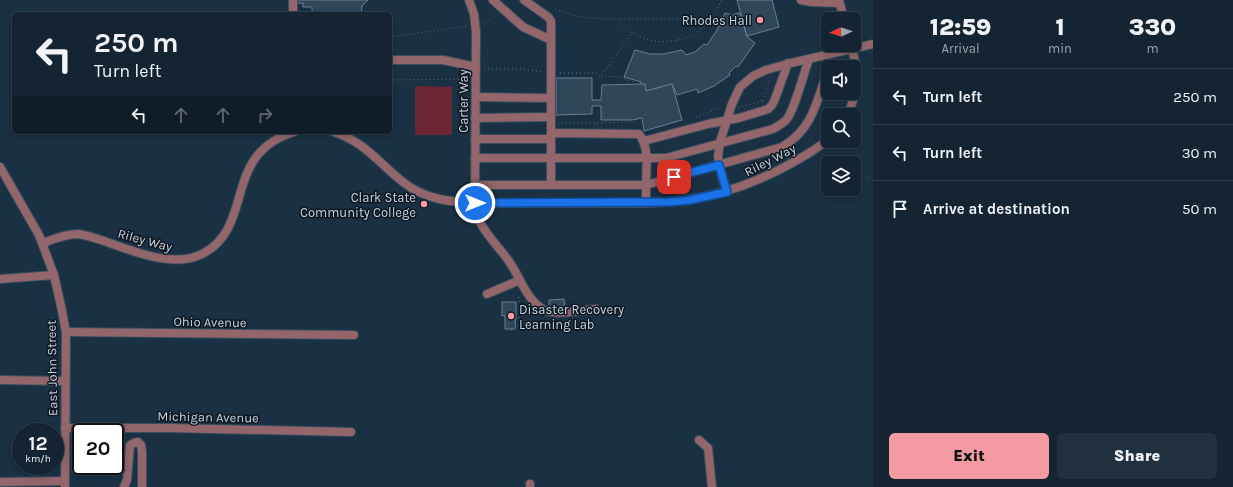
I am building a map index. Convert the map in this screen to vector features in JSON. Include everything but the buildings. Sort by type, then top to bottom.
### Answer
[{"type":"street","points":[[293,0],[293,12]]},
{"type":"street","name":"Carter Way","points":[[469,0],[474,14],[475,25],[475,203],[478,218],[483,227],[510,262],[517,281],[530,297],[545,310],[557,312],[596,309]]},
{"type":"street","points":[[493,0],[523,27],[551,40]]},
{"type":"street","points":[[524,0],[551,20],[551,185]]},
{"type":"street","points":[[801,0],[812,2],[839,1],[842,12]]},
{"type":"street","points":[[861,46],[873,44]]},
{"type":"street","points":[[727,192],[718,157],[720,142],[732,104],[740,87],[753,76],[766,70],[788,63],[836,52]]},
{"type":"street","points":[[850,108],[853,102],[857,80],[853,52]]},
{"type":"street","points":[[829,54],[829,60]]},
{"type":"street","points":[[475,158],[646,159],[674,157],[720,142],[773,128],[781,125],[787,119],[792,110],[809,58]]},
{"type":"street","points":[[392,60],[443,60],[476,70]]},
{"type":"street","points":[[644,141],[708,124],[727,121],[769,108],[775,99],[788,63]]},
{"type":"street","points":[[475,186],[646,185],[719,165],[782,147],[794,140],[803,131],[811,118],[821,89]]},
{"type":"street","points":[[476,97],[551,98]]},
{"type":"street","points":[[475,118],[551,118]]},
{"type":"street","name":"Riley Way","points":[[43,243],[61,236],[79,234],[161,258],[185,260],[204,254],[226,233],[235,211],[247,170],[254,160],[277,139],[289,134]]},
{"type":"street","name":"Riley Way","points":[[339,134],[358,142],[402,182],[418,192],[438,200],[475,203],[646,203],[690,200],[727,192],[753,183],[774,173],[821,145]]},
{"type":"street","points":[[475,139],[639,134],[644,141],[646,150],[646,203]]},
{"type":"street","name":"East John Street","points":[[0,167],[43,243],[54,275],[66,332],[65,484]]},
{"type":"street","points":[[0,279],[54,275]]},
{"type":"street","points":[[487,294],[517,281]]},
{"type":"street","name":"Ohio Avenue","points":[[66,332],[354,335]]},
{"type":"street","points":[[0,380],[65,381]]},
{"type":"street","name":"Michigan Avenue","points":[[65,428],[351,432]]},
{"type":"street","points":[[142,428],[142,487]]},
{"type":"street","points":[[699,440],[708,448],[712,487]]},
{"type":"street","points":[[124,487],[127,480],[130,446],[138,442],[141,445]]},
{"type":"street","points":[[0,482],[65,484]]},
{"type":"path","points":[[617,19],[632,33],[650,40],[662,42],[676,40],[696,34],[717,10],[721,0]]},
{"type":"path","points":[[555,9],[579,17],[593,19],[700,19],[708,22]]},
{"type":"path","points":[[392,37],[475,25],[485,23],[495,17]]},
{"type":"path","points":[[601,76],[632,33]]},
{"type":"path","points":[[392,80],[471,79],[476,70],[479,69],[520,69],[552,73],[596,73],[598,76],[618,77],[633,82]]},
{"type":"path","points":[[763,101],[772,74]]},
{"type":"path","points":[[763,101],[769,108]]},
{"type":"path","points":[[738,108],[763,101]]},
{"type":"path","points":[[696,117],[719,108]]},
{"type":"path","points":[[597,123],[631,122]]},
{"type":"path","points":[[816,149],[824,156]]},
{"type":"path","points":[[861,174],[873,180]]},
{"type":"path","points":[[512,330],[518,330],[519,294],[517,281]]},
{"type":"shaded area","points":[[415,86],[452,87],[452,135],[415,135]]},
{"type":"place","name":"Rhodes Hall","points":[[760,20]]},
{"type":"place","name":"Clark State Community College","points":[[424,204]]},
{"type":"place","name":"Disaster Recovery Learning Lab","points":[[511,316]]},
{"type":"route","points":[[475,203],[668,202],[690,200],[727,192],[719,165],[674,177]]}]
